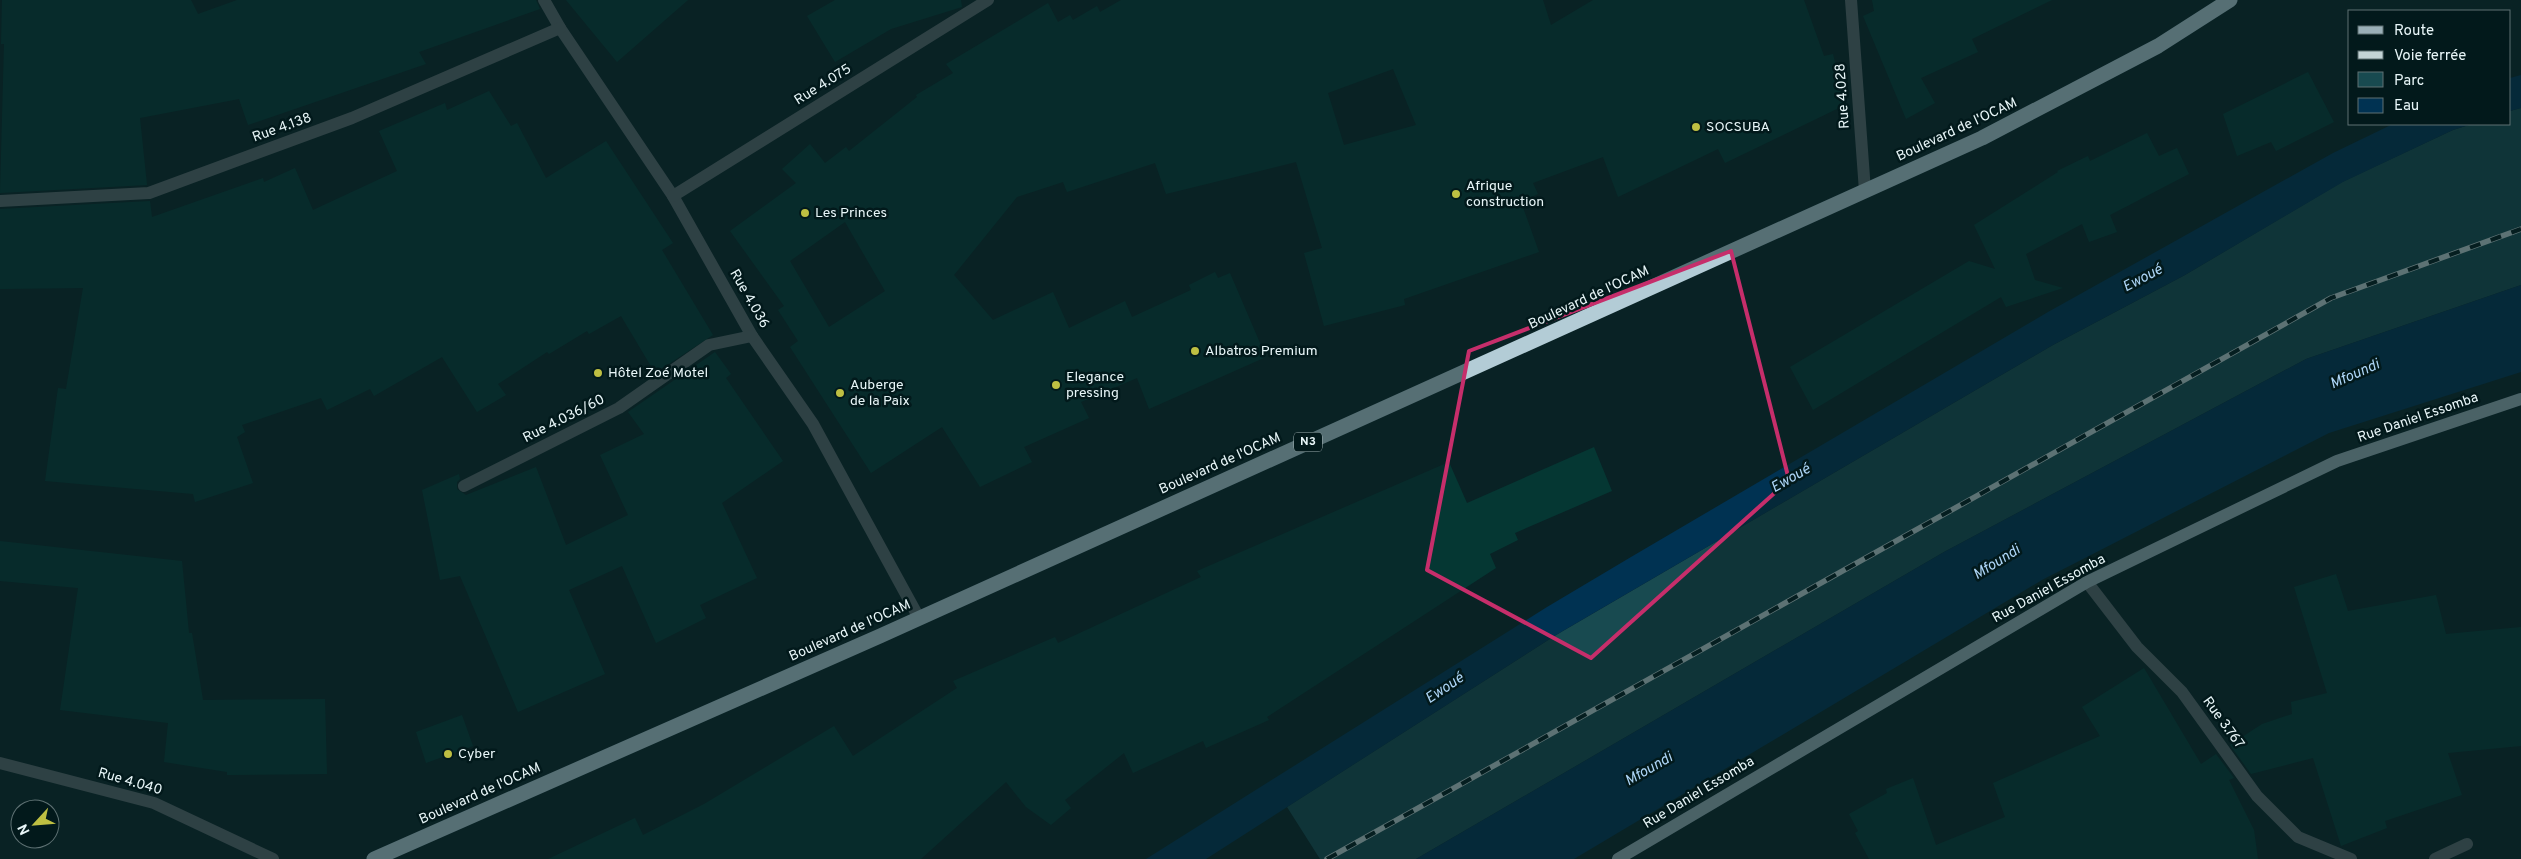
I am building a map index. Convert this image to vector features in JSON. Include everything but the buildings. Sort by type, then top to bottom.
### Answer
[{"type":"highway","name":"Boulevard de l'OCAM","points":[[374,859],[919,618],[1982,138],[2158,46],[2230,0]]},
{"type":"main road","name":"Rue Daniel Essomba","points":[[1618,859],[2087,582],[2337,461],[2521,399]]},
{"type":"street","name":"Rue 4.036","points":[[544,0],[560,28],[673,196],[752,336],[813,424],[919,618]]},
{"type":"street","name":"Rue 4.075","points":[[673,196],[988,0]]},
{"type":"street","name":"Rue 4.028","points":[[1850,0],[1865,191]]},
{"type":"street","name":"Rue 4.138","points":[[0,201],[149,193],[352,118],[560,28]]},
{"type":"street","name":"Rue 4.036/60","points":[[464,486],[620,408],[709,345],[752,336]]},
{"type":"street","name":"Rue 3.767","points":[[2087,582],[2137,647],[2182,692],[2257,796],[2298,837],[2351,859]]},
{"type":"street","name":"Rue 4.040","points":[[0,764],[154,803],[272,859]]},
{"type":"street","points":[[2435,859],[2467,844]]},
{"type":"highlighted area","points":[[1731,251],[1789,480],[1591,658],[1427,570],[1469,351]]},
{"type":"green space","points":[[2521,108],[2521,285],[2306,359],[1944,552],[1416,859],[1320,859],[1287,807],[1556,635],[2053,345],[2185,275],[2342,182],[2453,130],[2469,125],[2511,125],[2511,111]]},
{"type":"water","points":[[2521,75],[2521,108],[2511,111],[2511,78]]},
{"type":"water","name":"Ewoué","points":[[2391,125],[2469,125],[2453,130],[2343,182],[2185,275],[2053,345],[1556,635],[1206,859],[1146,859],[1547,607],[1631,557],[2048,312],[2333,153]]},
{"type":"water","name":"Mfoundi","points":[[2521,285],[2521,372],[2329,433],[2042,580],[1574,859],[1416,859],[1944,552],[2306,359]]},
{"type":"railway","points":[[1327,859],[2331,298],[2521,229]]},
{"type":"place","name":"SOCSUBA","points":[[1696,127]]},
{"type":"place","name":"Afrique construction","points":[[1456,194]]},
{"type":"place","name":"Les Princes","points":[[805,213]]},
{"type":"place","name":"Albatros Premium","points":[[1195,351]]},
{"type":"place","name":"Hôtel Zoé Motel","points":[[598,373]]},
{"type":"place","name":"Elegance pressing","points":[[1056,385]]},
{"type":"place","name":"Auberge de la Paix","points":[[840,393]]},
{"type":"place","name":"Cyber","points":[[448,754]]}]
